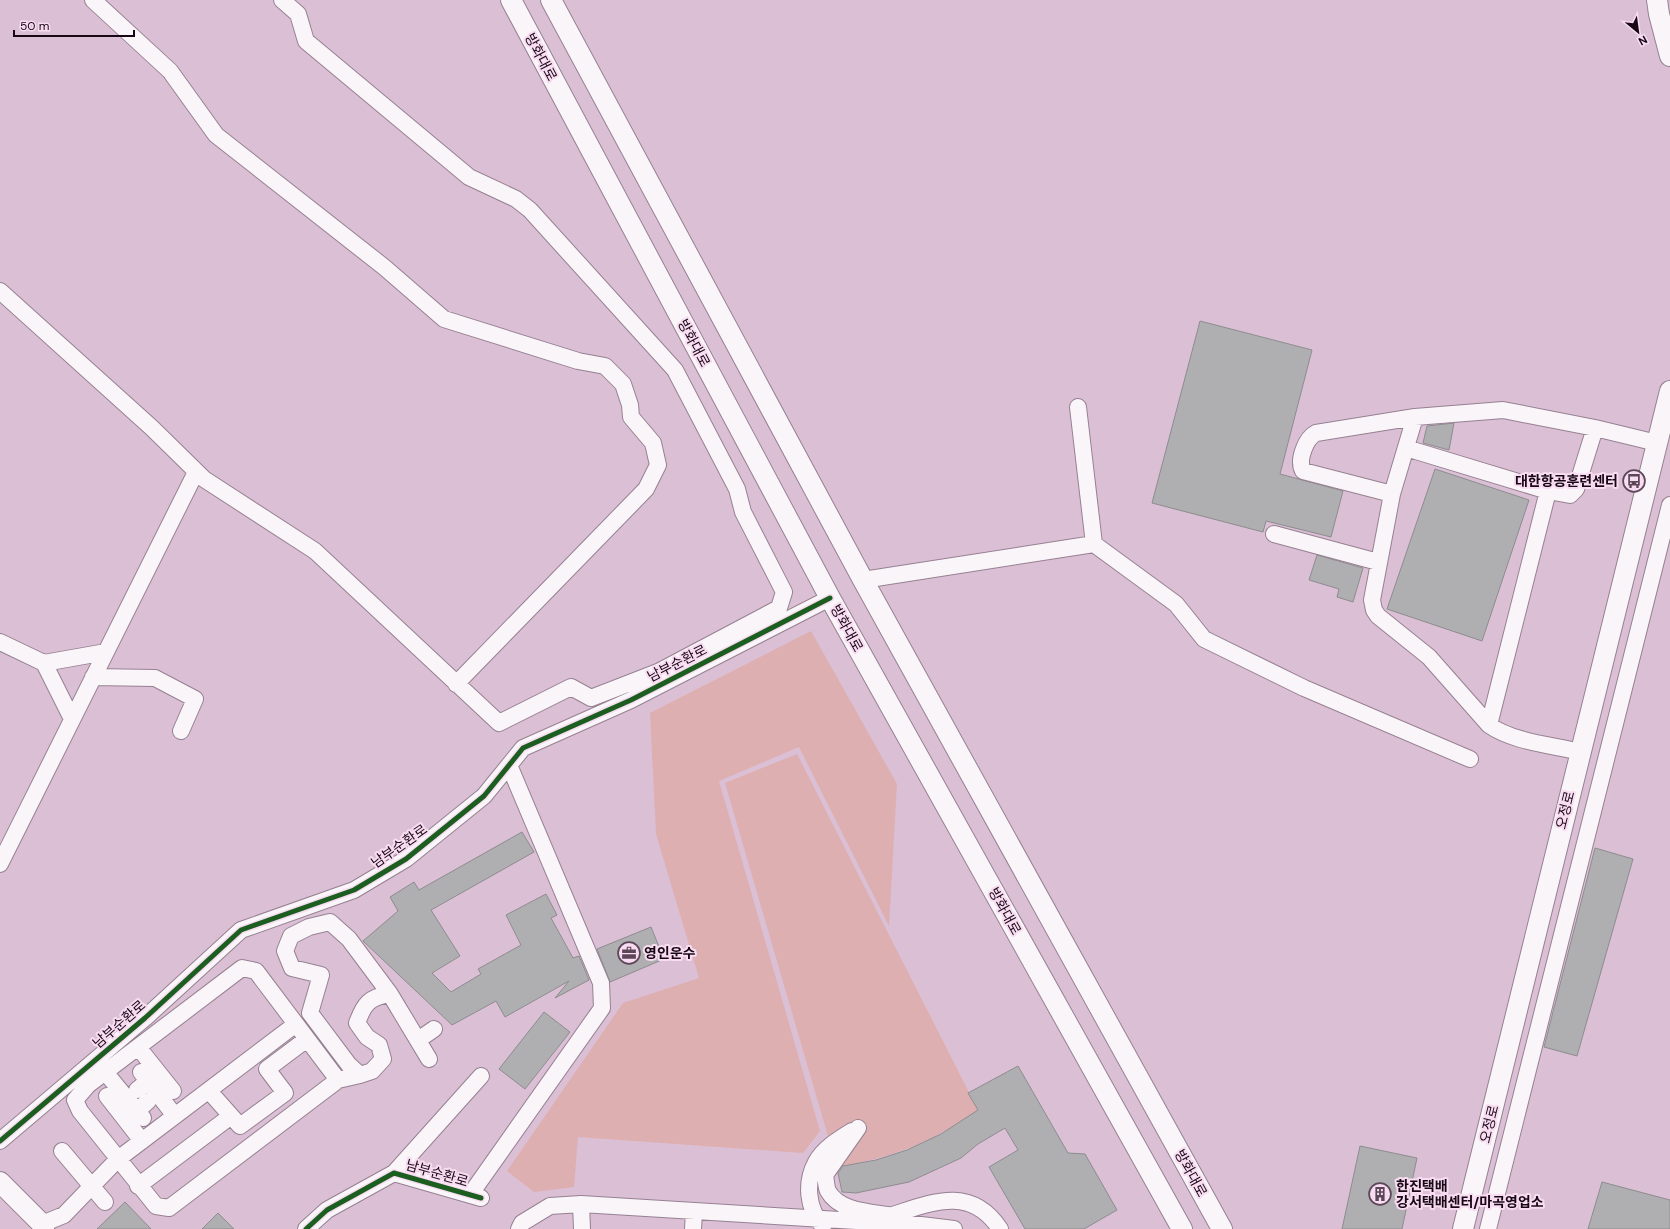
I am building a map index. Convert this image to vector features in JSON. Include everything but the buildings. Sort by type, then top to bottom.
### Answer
[{"type":"main road","name":"방화대로","points":[[511,0],[830,598],[1182,1229]]},
{"type":"main road","name":"방화대로","points":[[551,0],[863,580],[1222,1229]]},
{"type":"main road","points":[[1657,0],[1659,14],[1670,56]]},
{"type":"main road","name":"오정로","points":[[1463,1229],[1670,391]]},
{"type":"main road","points":[[0,1182],[46,1227]]},
{"type":"street","points":[[94,0],[170,71],[216,135],[384,267],[444,318],[578,361],[605,366],[623,384],[630,405],[631,417],[653,443],[658,465],[646,489],[456,684]]},
{"type":"street","points":[[0,290],[152,428],[204,479],[315,551],[456,684],[500,723],[571,687],[591,698],[658,672],[779,608],[784,592],[743,512],[737,489],[675,370],[530,210],[516,200],[469,177],[306,41],[298,14],[282,0]]},
{"type":"street","points":[[1078,407],[1094,544]]},
{"type":"street","points":[[1392,494],[1306,473],[1302,468],[1301,463],[1306,444],[1311,435],[1415,417],[1503,410],[1595,428],[1657,443]]},
{"type":"street","points":[[1415,417],[1392,494],[1372,600],[1374,610],[1384,621],[1429,657],[1490,725],[1510,736],[1580,752]]},
{"type":"street","points":[[1406,448],[1566,496],[1574,493],[1595,428]]},
{"type":"street","points":[[0,864],[196,472]]},
{"type":"street","points":[[1490,725],[1548,491]]},
{"type":"street","points":[[1488,1229],[1670,506]]},
{"type":"street","points":[[1274,534],[1378,562]]},
{"type":"street","points":[[863,580],[1094,544],[1176,604],[1204,639],[1304,688],[1470,759]]},
{"type":"street","name":"남부순환로","points":[[0,1141],[145,1018],[241,930],[354,890],[406,859],[484,796],[523,748],[631,700],[830,598]]},
{"type":"street","points":[[0,642],[44,663],[106,652]]},
{"type":"street","points":[[44,663],[72,719]]},
{"type":"street","points":[[93,678],[155,678],[195,699],[181,731]]},
{"type":"street","name":"남부순환로","points":[[394,1173],[476,1197],[602,1008],[601,983],[509,765]]},
{"type":"street","points":[[360,1075],[349,1065],[310,1013],[321,975],[292,968],[285,951],[291,936],[309,927],[330,922],[349,939],[379,977],[430,1059]]},
{"type":"street","points":[[338,1080],[256,971],[242,968],[88,1085],[75,1100],[80,1111],[138,1186],[156,1206],[168,1208],[338,1080],[372,1071],[383,1060],[379,1045],[367,1037],[357,1023],[362,1008],[376,996],[390,994]]},
{"type":"street","points":[[46,1227],[64,1214],[118,1159],[296,1024]]},
{"type":"street","points":[[418,1040],[434,1029]]},
{"type":"street","points":[[209,1091],[240,1126],[285,1093],[267,1068],[307,1039]]},
{"type":"street","points":[[138,1047],[171,1083]]},
{"type":"street","points":[[106,1072],[142,1110]]},
{"type":"street","name":"남부순환로","points":[[306,1229],[327,1210],[394,1173],[481,1076]]},
{"type":"street","points":[[142,1081],[175,1116]]},
{"type":"street","points":[[109,1106],[142,1140]]},
{"type":"street","points":[[138,1186],[231,1116]]},
{"type":"street","points":[[821,1225],[809,1202],[811,1175],[817,1161],[836,1141],[858,1128],[825,1175],[828,1190],[838,1202],[858,1210],[892,1216]]},
{"type":"street","points":[[62,1150],[90,1186],[105,1202]]},
{"type":"street","points":[[868,1223],[950,1199],[974,1204],[993,1218],[1000,1229]]},
{"type":"street","points":[[821,1225],[838,1202]]},
{"type":"street","points":[[581,1204],[582,1229]]},
{"type":"street","points":[[519,1229],[522,1223],[550,1206],[581,1204],[694,1212],[821,1225],[868,1223],[921,1225],[954,1229]]},
{"type":"street","points":[[693,1229],[694,1212]]},
{"type":"shaded area","points":[[811,631],[897,784],[889,926],[799,747],[719,781],[820,1131],[803,1153],[578,1137],[574,1187],[534,1192],[507,1171],[623,1003],[699,978],[656,834],[650,713]]},
{"type":"shaded area","points":[[797,754],[978,1110],[941,1133],[912,1147],[883,1157],[837,1167],[725,783]]},
{"type":"cycle path","points":[[0,1141],[145,1018],[241,930],[354,890],[406,859],[484,796],[523,748],[631,700],[830,598]]},
{"type":"cycle path","points":[[306,1229],[327,1210],[394,1173],[481,1198]]},
{"type":"place","name":"대한항공훈련센터","points":[[1634,481]]},
{"type":"place","name":"영인운수","points":[[629,953]]},
{"type":"place","name":"한진택배 강서택배센터/마곡영업소","points":[[1380,1194]]}]
